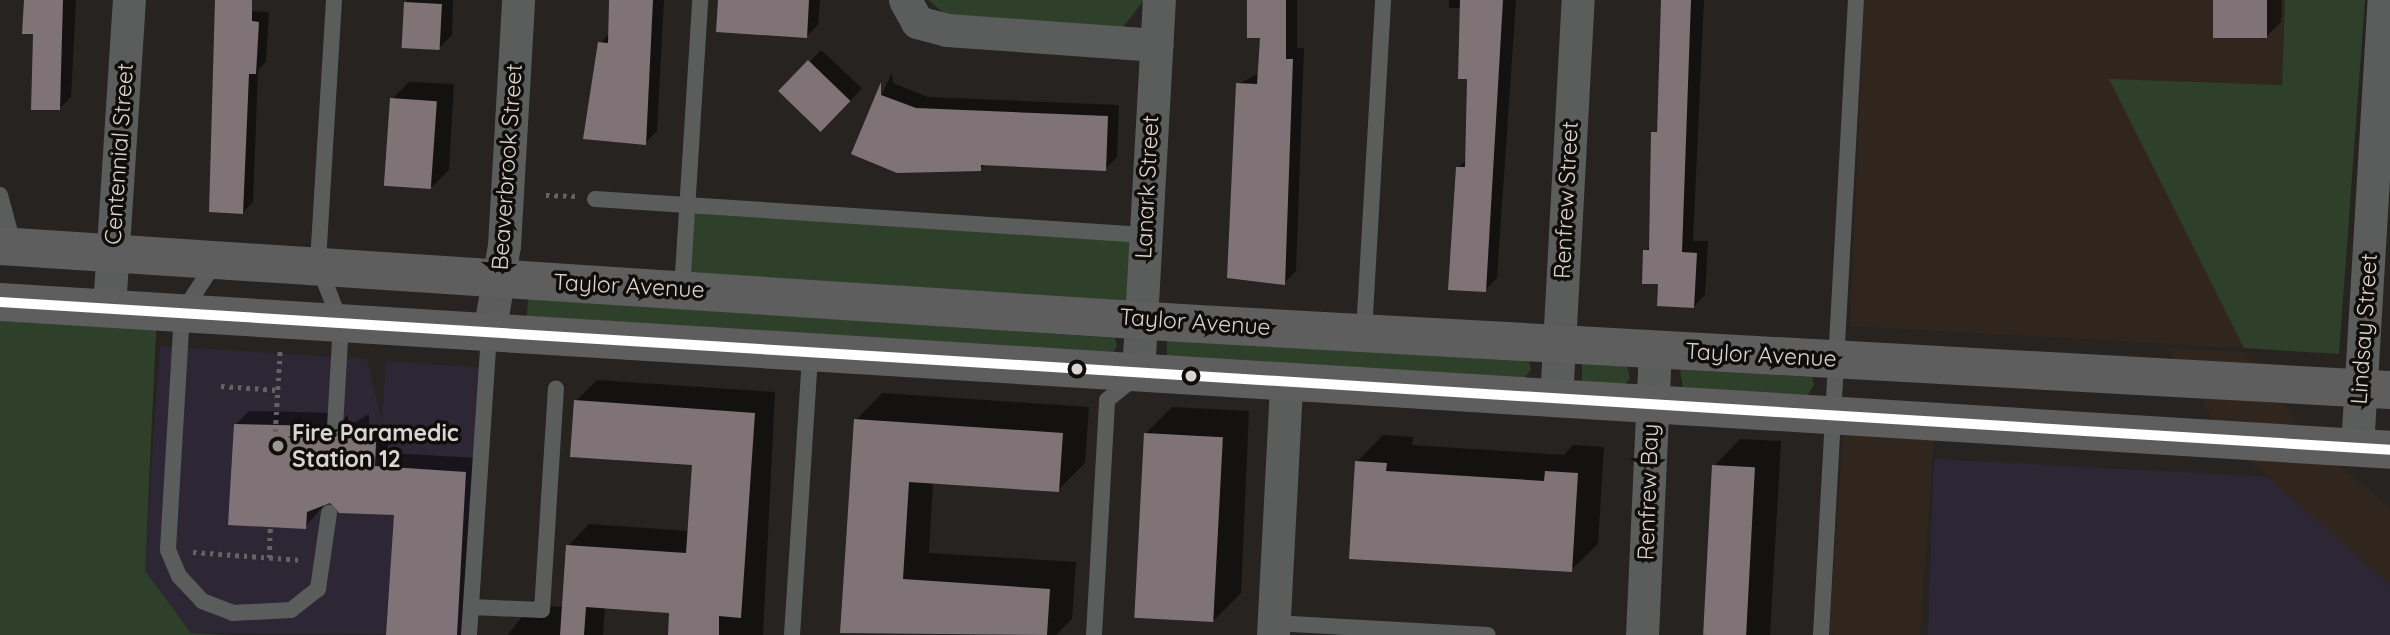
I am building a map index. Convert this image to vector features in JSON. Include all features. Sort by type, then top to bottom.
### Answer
[{"type":"main road","name":"Taylor Avenue","points":[[7,246],[1140,319],[2375,390]]},
{"type":"main road","points":[[0,302],[1556,401],[2374,449]]},
{"type":"street","name":"Centennial Street","points":[[109,308],[129,0]]},
{"type":"street","name":"Beaverbrook Street","points":[[489,333],[500,278],[518,0]]},
{"type":"street","points":[[905,0],[917,22],[947,30],[1156,46]]},
{"type":"street","name":"Lanark Street","points":[[1138,374],[1159,0]]},
{"type":"street","name":"Renfrew Street","points":[[1556,401],[1578,0]]},
{"type":"street","name":"Lindsay Street","points":[[2374,449],[2384,0]]},
{"type":"street","name":"Renfrew Bay","points":[[1642,635],[1655,349]]},
{"type":"street","points":[[1273,629],[1286,383]]},
{"type":"lane","points":[[334,0],[318,265],[341,323],[335,427]]},
{"type":"lane","points":[[682,290],[700,0]]},
{"type":"lane","points":[[1364,332],[1383,0]]},
{"type":"lane","points":[[1821,635],[1856,0]]},
{"type":"lane","points":[[0,195],[7,246]]},
{"type":"lane","points":[[590,198],[1144,235]]},
{"type":"lane","points":[[217,259],[182,313],[168,550],[179,576],[202,601],[233,613],[290,610],[318,589],[327,562],[329,513]]},
{"type":"lane","points":[[469,635],[489,333]]},
{"type":"lane","points":[[792,635],[810,353]]},
{"type":"lane","points":[[1094,635],[1107,400],[1138,374]]},
{"type":"lane","points":[[471,607],[542,610],[556,388]]},
{"type":"lane","points":[[1273,629],[1488,635]]},
{"type":"path","points":[[546,195],[590,198]]},
{"type":"path","points":[[275,432],[280,349]]},
{"type":"path","points":[[221,386],[277,390]]},
{"type":"path","points":[[269,558],[270,524]]},
{"type":"path","points":[[168,550],[327,562]]},
{"type":"shaded area","points":[[1864,0],[2285,0],[2283,85],[2110,80],[2244,348],[1850,326]]},
{"type":"shaded area","points":[[160,346],[367,359],[382,422],[386,361],[486,368],[469,635],[191,633],[144,571]]},
{"type":"shaded area","points":[[2167,348],[2244,352],[2315,446],[2390,507],[2390,585],[2227,441]]},
{"type":"shaded area","points":[[1843,432],[1934,438],[1920,635],[1829,635]]},
{"type":"shaded area","points":[[1934,459],[2273,477],[2390,585],[2390,635],[1928,635]]},
{"type":"green space","points":[[928,0],[1144,0],[1121,30],[951,19]]},
{"type":"green space","points":[[2285,0],[2365,0],[2339,354],[2244,348],[2109,79],[2282,85]]},
{"type":"green space","points":[[688,205],[1144,237],[1138,322],[682,290]]},
{"type":"green space","points":[[528,298],[1115,338],[1117,346],[1113,353],[527,316]]},
{"type":"green space","points":[[0,302],[157,312],[145,571],[191,633],[234,635],[0,635]]},
{"type":"green space","points":[[1167,339],[1529,361],[1531,369],[1524,379],[1167,357]]},
{"type":"green space","points":[[1582,363],[1627,366],[1630,378],[1625,385],[1582,381]]},
{"type":"green space","points":[[1680,370],[1812,377],[1814,385],[1808,395],[1683,388]]},
{"type":"building","points":[[24,0],[63,0],[60,110],[31,110],[33,34],[22,34]]},
{"type":"building","points":[[215,0],[252,0],[252,21],[259,22],[256,74],[249,74],[243,214],[209,212]]},
{"type":"building","points":[[609,0],[653,0],[646,145],[583,139],[598,42],[608,43]]},
{"type":"building","points":[[718,0],[809,0],[807,38],[716,32]]},
{"type":"building","points":[[1247,0],[1286,0],[1286,59],[1293,59],[1285,285],[1227,278],[1236,83],[1257,84],[1260,38],[1247,38]]},
{"type":"building","points":[[1460,0],[1503,0],[1486,292],[1448,290],[1456,167],[1465,167],[1467,79],[1458,79]]},
{"type":"building","points":[[1661,0],[1691,0],[1682,252],[1697,253],[1694,308],[1657,306],[1658,284],[1642,284],[1643,250],[1649,250],[1651,132],[1657,132]]},
{"type":"building","points":[[2213,0],[2267,0],[2267,38],[2213,38]]},
{"type":"building","points":[[404,2],[442,4],[440,50],[402,48]]},
{"type":"building","points":[[808,60],[850,101],[821,132],[778,91]]},
{"type":"building","points":[[881,82],[881,95],[916,108],[1108,116],[1106,171],[981,165],[981,171],[897,173],[851,154]]},
{"type":"building","points":[[390,98],[437,101],[431,189],[384,186]]},
{"type":"building","points":[[574,400],[755,413],[741,618],[719,616],[719,635],[668,635],[669,613],[586,607],[584,635],[560,635],[566,545],[686,553],[692,465],[570,457]]},
{"type":"building","points":[[854,419],[1063,433],[1059,492],[909,482],[903,579],[1050,589],[1047,635],[840,633]]},
{"type":"building","points":[[234,424],[325,426],[335,437],[346,427],[356,428],[356,441],[376,442],[375,466],[466,472],[457,635],[386,635],[394,515],[339,513],[330,503],[307,512],[306,529],[228,525]]},
{"type":"building","points":[[1144,433],[1223,437],[1213,622],[1134,618]]},
{"type":"building","points":[[1355,461],[1387,463],[1386,471],[1544,481],[1545,471],[1578,473],[1572,572],[1349,559]]},
{"type":"building","points":[[1712,465],[1755,467],[1746,635],[1703,635]]},
{"type":"transit line","points":[[0,302],[2390,450]]},
{"type":"place","name":"Fire Paramedic Station 12","points":[[278,446]]}]
